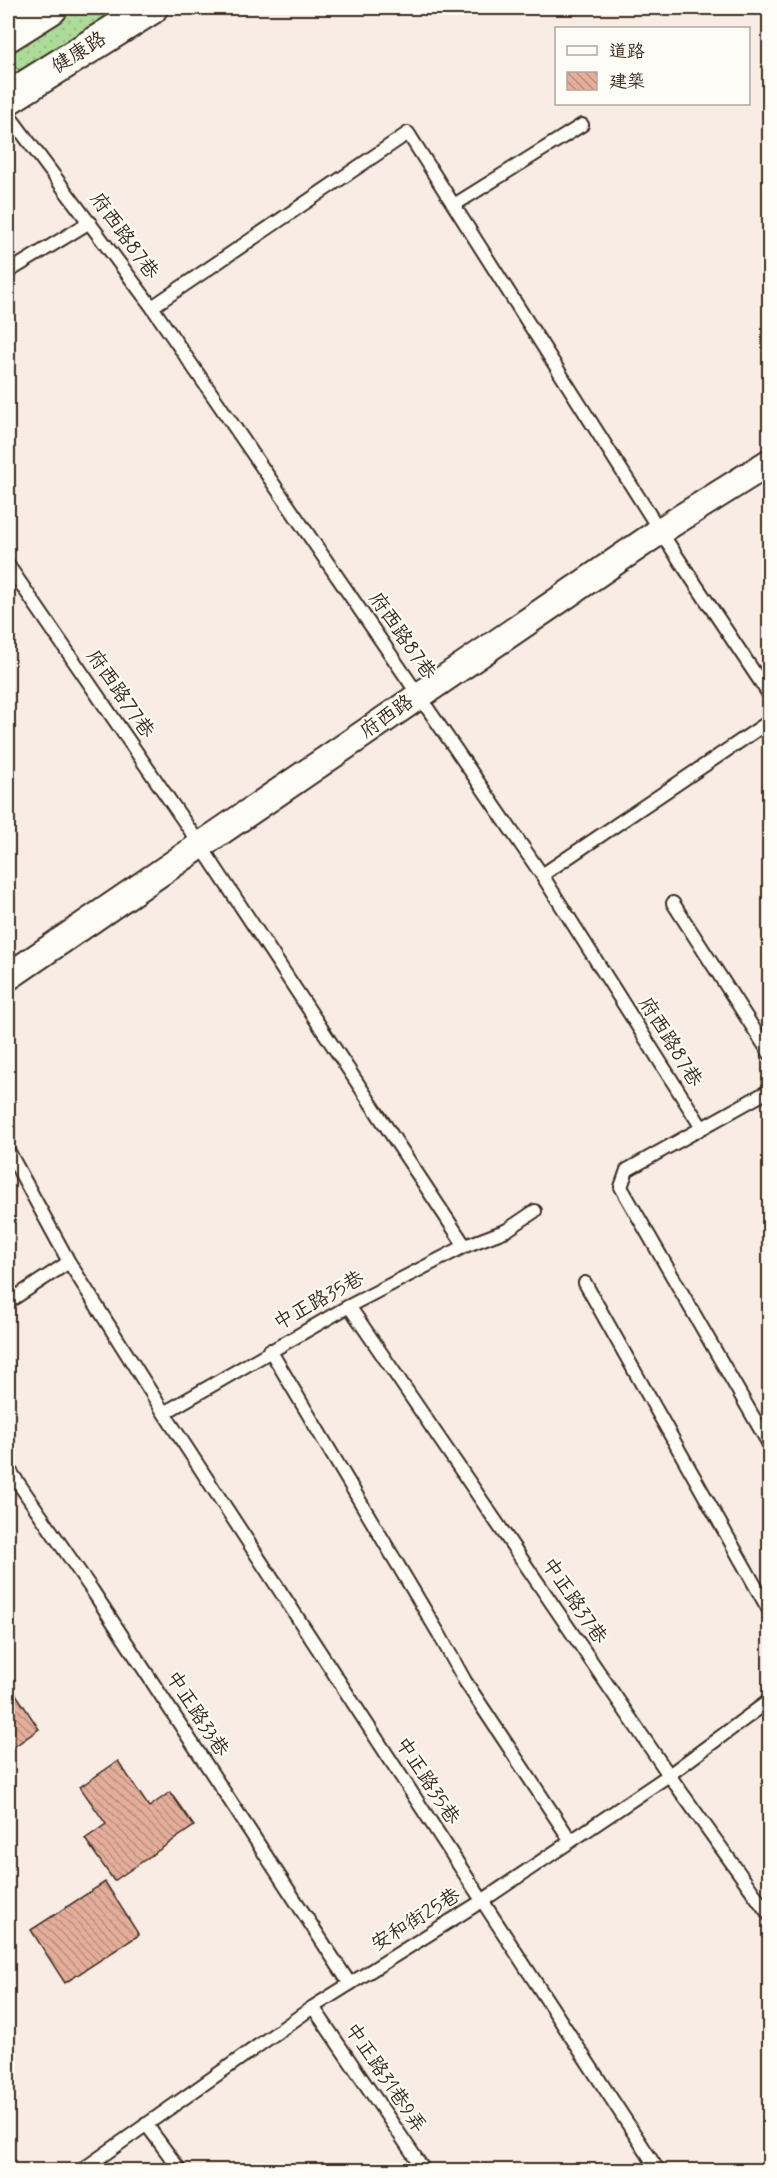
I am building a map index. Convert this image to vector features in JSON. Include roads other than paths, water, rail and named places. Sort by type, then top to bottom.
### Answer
[{"type":"street","points":[[8,35],[51,8]]},
{"type":"street","name":"健康路","points":[[8,98],[151,8]]},
{"type":"street","name":"府西路","points":[[8,977],[660,531],[770,462]]},
{"type":"lane","name":"府西路87巷","points":[[8,114],[152,307],[542,875],[702,1128]]},
{"type":"lane","points":[[454,205],[582,125]]},
{"type":"lane","points":[[152,307],[408,133],[660,531],[770,696]]},
{"type":"lane","points":[[8,272],[90,222]]},
{"type":"lane","name":"府西路77巷","points":[[8,565],[201,846],[465,1246]]},
{"type":"lane","points":[[542,875],[770,721]]},
{"type":"lane","points":[[673,903],[770,1054]]},
{"type":"lane","points":[[770,1090],[627,1170],[621,1187],[770,1446]]},
{"type":"lane","name":"中正路35巷","points":[[8,1150],[69,1262],[164,1413],[658,2170]]},
{"type":"lane","name":"中正路35巷","points":[[164,1413],[349,1305],[465,1246],[507,1230],[535,1211]]},
{"type":"lane","points":[[8,1302],[69,1262]]},
{"type":"lane","points":[[585,1283],[770,1612]]},
{"type":"lane","name":"中正路37巷","points":[[349,1305],[669,1775],[770,1916]]},
{"type":"lane","points":[[270,1350],[465,1681],[571,1841]]},
{"type":"lane","name":"中正路33巷","points":[[8,1468],[92,1590],[350,1984]]},
{"type":"lane","name":"安和街25巷","points":[[82,2170],[313,2007],[482,1901],[669,1775],[770,1700]]},
{"type":"lane","name":"中正路31巷9弄","points":[[313,2007],[424,2170]]},
{"type":"lane","points":[[146,2124],[180,2170]]}]
